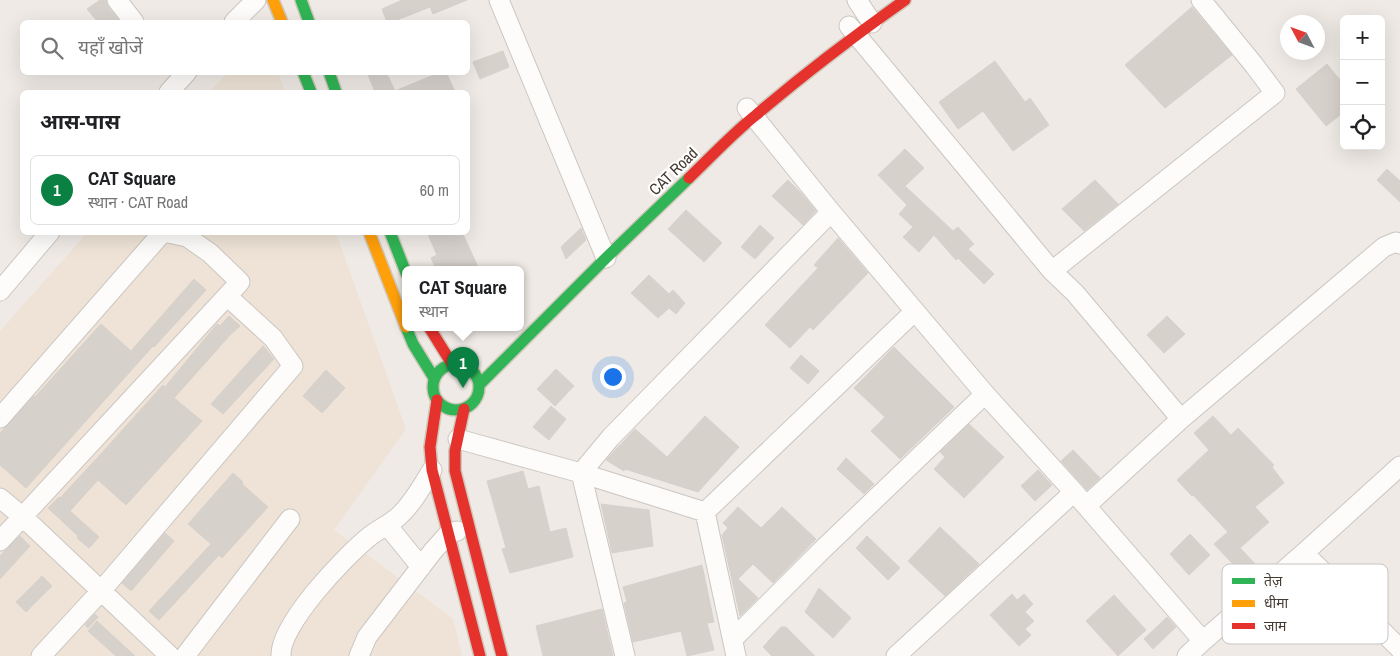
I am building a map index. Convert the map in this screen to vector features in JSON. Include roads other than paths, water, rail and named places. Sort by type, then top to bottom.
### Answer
[{"type":"street","points":[[117,0],[132,20]]},
{"type":"street","points":[[236,20],[256,0]]},
{"type":"street","points":[[273,0],[281,20]]},
{"type":"street","points":[[301,0],[308,20]]},
{"type":"street","points":[[499,0],[602,249]]},
{"type":"street","name":"CAT Road","points":[[670,180],[751,108],[795,82],[868,10],[905,0]]},
{"type":"street","points":[[1052,271],[1275,93],[1201,0]]},
{"type":"street","points":[[848,30],[1052,271],[1075,293],[1181,419]]},
{"type":"street","points":[[303,75],[310,90]]},
{"type":"street","points":[[330,75],[335,90]]},
{"type":"street","points":[[751,108],[831,212],[986,394],[1203,641]]},
{"type":"street","name":"CAT Road","points":[[479,385],[602,249],[751,108]]},
{"type":"street","points":[[581,473],[611,437],[831,212]]},
{"type":"street","points":[[0,291],[47,235]]},
{"type":"street","points":[[0,418],[160,235]]},
{"type":"street","points":[[0,541],[240,282],[210,253],[187,236],[181,235]]},
{"type":"street","points":[[369,235],[402,318]]},
{"type":"street","points":[[391,235],[403,266]]},
{"type":"street","points":[[1086,506],[1181,419],[1384,247],[1396,242],[1400,244]]},
{"type":"street","points":[[383,267],[401,260]]},
{"type":"street","points":[[41,656],[101,591],[293,366],[273,338],[227,296]]},
{"type":"street","points":[[705,512],[915,311]]},
{"type":"street","points":[[408,331],[413,344],[434,378],[433,393],[442,406],[456,410],[464,409],[476,400],[479,392],[478,377],[473,371],[471,363],[444,366],[434,378]]},
{"type":"street","points":[[432,331],[452,364]]},
{"type":"street","points":[[734,647],[822,550],[986,394]]},
{"type":"street","points":[[437,400],[430,446],[432,470],[480,656]]},
{"type":"street","points":[[464,409],[456,451],[455,471],[502,656]]},
{"type":"street","points":[[458,440],[581,473],[705,512]]},
{"type":"street","points":[[1291,564],[1400,466]]},
{"type":"street","points":[[281,656],[280,648],[290,625],[320,586],[369,537],[398,517],[414,500],[432,470]]},
{"type":"street","points":[[581,473],[625,656]]},
{"type":"street","points":[[896,656],[1074,492]]},
{"type":"street","points":[[0,498],[170,656]]},
{"type":"street","points":[[705,512],[734,647]]},
{"type":"street","points":[[184,656],[290,520]]},
{"type":"street","points":[[387,525],[421,568]]},
{"type":"street","points":[[359,656],[367,636],[449,533],[469,527]]},
{"type":"street","points":[[1304,553],[1315,564]]},
{"type":"street","points":[[1187,656],[1222,624]]},
{"type":"street","points":[[1388,637],[1400,649]]},
{"type":"place","name":"CAT Square","points":[[463,388]]}]
